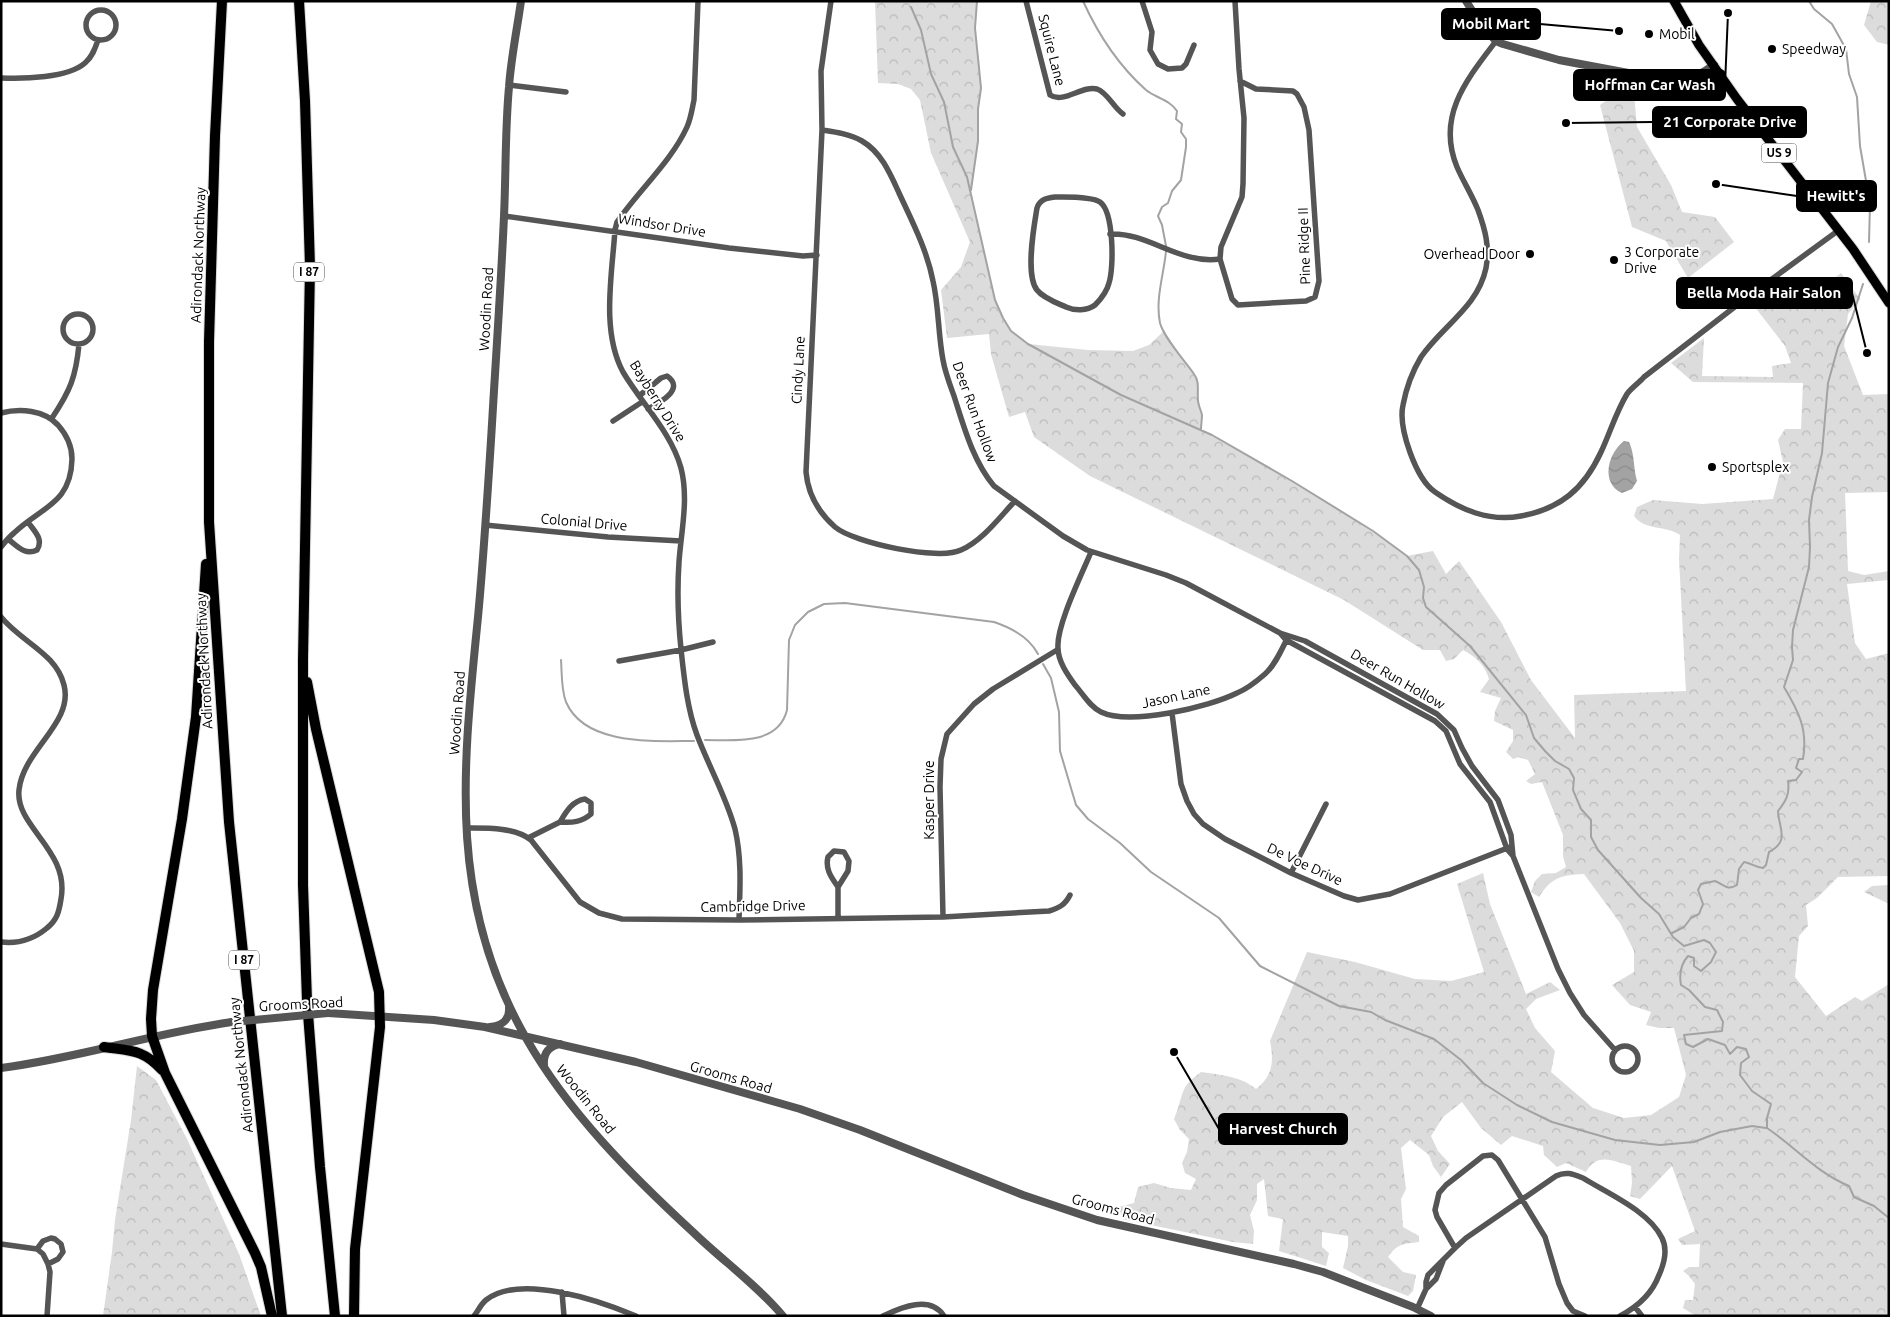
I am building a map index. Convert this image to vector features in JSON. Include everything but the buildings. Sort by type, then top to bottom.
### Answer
[{"type":"highway","name":"Adirondack Northway","points":[[222,1],[215,136],[209,342],[209,522],[228,822],[282,1316]]},
{"type":"highway","name":"I 87","points":[[299,1],[305,101],[310,267],[303,660],[303,885],[307,1001],[320,1167],[335,1316]]},
{"type":"highway","points":[[209,522],[196,717],[182,819],[153,990],[152,1036],[165,1073],[255,1253],[261,1267],[272,1316]]},
{"type":"highway","points":[[303,660],[316,729],[372,958],[379,992],[381,1016],[355,1249],[354,1316]]},
{"type":"highway","points":[[104,1047],[146,1055],[165,1073]]},
{"type":"main road","name":"US 9","points":[[1674,1],[1699,44],[1737,99],[1839,230],[1889,303]]},
{"type":"street","name":"Woodin Road","points":[[521,1],[509,85],[504,216],[485,525],[466,758],[466,828],[476,912],[492,963],[508,1004],[524,1035],[568,1100],[618,1158],[694,1233],[770,1300],[784,1316]]},
{"type":"street","name":"Bayberry Drive","points":[[698,1],[694,100],[687,127],[666,160],[618,222],[615,230],[610,315],[612,341],[622,370],[673,444],[682,470],[684,500],[678,612],[681,650],[687,697],[696,732],[724,795],[735,831],[740,874],[739,920]]},
{"type":"street","name":"Cindy Lane","points":[[831,1],[821,71],[822,130],[806,472],[811,497],[819,510],[836,528],[846,534],[910,551],[941,554],[953,554],[963,550],[986,532],[1015,501]]},
{"type":"street","name":"Squire Lane","points":[[1026,1],[1050,95],[1052,97],[1059,97],[1096,89],[1104,94],[1117,110],[1123,114]]},
{"type":"street","points":[[1142,1],[1152,32],[1150,50],[1158,64],[1168,69],[1182,68],[1186,64],[1194,45]]},
{"type":"street","points":[[1110,234],[1124,233],[1197,259],[1220,259],[1221,248],[1242,197],[1244,118],[1236,1]]},
{"type":"street","points":[[1466,1],[1481,25],[1496,41],[1559,60],[1671,81],[1679,81],[1702,74],[1714,65]]},
{"type":"street","points":[[105,10],[114,17],[116,28],[110,38],[98,40],[88,34],[86,22],[93,12],[105,10]]},
{"type":"street","points":[[1,78],[32,77],[71,71],[84,64],[92,56],[98,40]]},
{"type":"street","points":[[1496,41],[1470,75],[1457,99],[1451,120],[1450,141],[1457,165],[1474,199],[1486,231],[1486,268],[1474,297],[1459,317],[1421,357],[1410,380],[1402,408],[1404,437],[1416,466],[1431,489],[1454,505],[1482,516],[1512,517],[1540,512],[1564,501],[1582,483],[1600,454],[1628,393],[1644,377],[1839,230]]},
{"type":"street","name":"Pine Ridge II","points":[[1220,259],[1232,299],[1238,305],[1306,302],[1315,297],[1318,292],[1319,282],[1309,130],[1304,107],[1297,94],[1293,91],[1256,88],[1240,81]]},
{"type":"street","points":[[509,85],[566,92]]},
{"type":"street","name":"Deer Run Hollow","points":[[822,130],[853,137],[870,146],[878,154],[896,186],[918,233],[930,265],[934,282],[943,363],[965,429],[986,477],[994,486],[1063,536],[1092,552],[1166,575],[1288,637],[1431,718],[1446,731],[1460,764],[1490,802],[1510,847]]},
{"type":"street","points":[[1063,197],[1098,201],[1106,211],[1110,234],[1112,259],[1109,283],[1106,292],[1093,306],[1080,310],[1067,308],[1036,290],[1033,282],[1031,247],[1037,208],[1040,201],[1063,197]]},
{"type":"street","name":"Windsor Drive","points":[[504,216],[615,230],[657,239],[729,248],[803,256],[817,255]]},
{"type":"street","points":[[78,314],[88,319],[92,329],[89,339],[79,344],[69,341],[63,331],[66,321],[71,316],[78,314]]},
{"type":"street","points":[[52,418],[72,384],[77,369],[79,344]]},
{"type":"street","points":[[613,421],[641,399],[661,378],[666,376],[672,380],[674,384],[673,390],[665,398],[648,409]]},
{"type":"street","points":[[1,413],[15,409],[52,418],[66,436],[72,452],[72,469],[64,493],[52,506],[13,533],[1,547]]},
{"type":"street","points":[[8,539],[27,552],[37,550],[40,539],[28,522]]},
{"type":"street","name":"Colonial Drive","points":[[485,525],[608,538],[681,542]]},
{"type":"street","name":"Jason Lane","points":[[1092,552],[1060,629],[1058,650],[1060,660],[1070,678],[1099,711],[1122,718],[1172,713],[1222,699],[1246,688],[1266,673],[1274,664],[1288,637]]},
{"type":"street","points":[[1,617],[25,641],[53,662],[62,678],[65,694],[61,715],[34,753],[22,775],[19,791],[22,806],[28,820],[55,858],[62,877],[63,890],[59,914],[52,924],[38,934],[23,941],[1,942]]},
{"type":"street","name":"Deer Run Hollow","points":[[1288,637],[1305,641],[1364,673],[1437,714],[1454,730],[1468,760],[1498,800],[1513,856],[1558,969],[1570,993],[1584,1015],[1615,1050]]},
{"type":"street","points":[[619,661],[714,642]]},
{"type":"street","name":"Kasper Drive","points":[[942,917],[940,787],[941,759],[947,734],[974,704],[993,689],[1058,650]]},
{"type":"street","points":[[1360,679],[1364,673]]},
{"type":"street","name":"De Voe Drive","points":[[1172,713],[1181,784],[1186,801],[1194,814],[1215,833],[1291,873],[1344,896],[1358,900],[1390,894],[1510,847]]},
{"type":"street","points":[[1441,727],[1446,721]]},
{"type":"street","points":[[1480,788],[1486,785]]},
{"type":"street","points":[[466,828],[484,828],[511,832],[522,834],[528,838],[560,822],[574,822],[587,817],[591,814],[591,803],[585,799],[575,803],[567,810],[560,822]]},
{"type":"street","points":[[1291,873],[1326,804]]},
{"type":"street","name":"Cambridge Drive","points":[[528,838],[580,902],[599,913],[622,919],[739,920],[838,917],[942,917],[1049,911],[1060,907],[1070,895]]},
{"type":"street","points":[[838,887],[844,879],[849,865],[848,856],[840,851],[830,854],[827,864],[830,875],[838,887],[838,917]]},
{"type":"street","points":[[485,1027],[495,1026],[504,1022],[509,1016],[508,1004]]},
{"type":"street","name":"Grooms Road","points":[[1,1068],[40,1063],[152,1036],[232,1022],[328,1013],[444,1021],[485,1027],[636,1062],[800,1109],[860,1130],[1023,1195],[1098,1220],[1323,1272],[1431,1316]]},
{"type":"street","points":[[544,1067],[543,1057],[547,1050],[553,1045],[562,1044]]},
{"type":"street","name":"Deer Run Hollow","points":[[1625,1046],[1635,1051],[1638,1058],[1634,1068],[1627,1072],[1617,1070],[1611,1060],[1615,1050],[1625,1046]]},
{"type":"street","points":[[1455,1248],[1437,1217],[1435,1210],[1436,1200],[1446,1185],[1483,1156],[1488,1155],[1498,1160],[1546,1237],[1563,1294],[1573,1311],[1586,1316]]},
{"type":"street","points":[[1417,1309],[1426,1289],[1428,1275],[1455,1248],[1466,1238],[1563,1173],[1583,1178],[1642,1214],[1655,1227],[1662,1238],[1665,1252],[1657,1281],[1652,1290],[1636,1307],[1620,1316]]},
{"type":"street","points":[[37,1249],[43,1241],[51,1238],[61,1244],[63,1248],[61,1256],[48,1264]]},
{"type":"street","points":[[1,1244],[37,1249],[43,1254],[50,1272],[47,1316]]},
{"type":"street","points":[[474,1316],[486,1301],[503,1292],[519,1289],[562,1292],[617,1308],[636,1316]]},
{"type":"street","points":[[562,1292],[564,1316]]},
{"type":"street","points":[[884,1316],[911,1305],[919,1304],[935,1306],[944,1316]]},
{"type":"street","points":[[1636,1307],[1642,1316]]},
{"type":"green space","points":[[875,1],[977,1],[975,28],[981,88],[978,109],[978,141],[971,192],[995,299],[1011,331],[1028,344],[1088,350],[1133,351],[1149,345],[1164,331],[1195,375],[1198,384],[1198,402],[1202,415],[1201,430],[1311,493],[1360,523],[1407,556],[1433,551],[1446,574],[1459,561],[1501,622],[1531,680],[1575,738],[1574,695],[1686,691],[1679,559],[1680,535],[1639,521],[1634,516],[1637,507],[1653,500],[1702,504],[1773,499],[1783,462],[1778,440],[1785,429],[1801,429],[1803,383],[1693,382],[1671,363],[1704,338],[1702,376],[1773,377],[1772,366],[1791,363],[1785,346],[1751,302],[1795,279],[1826,285],[1841,273],[1860,299],[1848,314],[1844,346],[1863,395],[1889,394],[1889,492],[1845,493],[1848,571],[1864,575],[1889,571],[1889,580],[1847,584],[1855,643],[1866,659],[1889,653],[1889,876],[1838,877],[1817,898],[1806,905],[1808,926],[1799,936],[1795,977],[1826,1016],[1855,997],[1862,1001],[1889,984],[1889,1316],[1696,1316],[1683,1308],[1685,1300],[1693,1300],[1695,1284],[1683,1271],[1689,1267],[1699,1267],[1700,1244],[1682,1245],[1678,1239],[1695,1231],[1672,1166],[1640,1199],[1630,1196],[1632,1183],[1631,1166],[1612,1160],[1600,1160],[1590,1166],[1586,1172],[1566,1163],[1557,1167],[1544,1155],[1543,1146],[1512,1136],[1501,1145],[1481,1128],[1462,1102],[1443,1117],[1431,1136],[1438,1151],[1450,1164],[1441,1177],[1433,1166],[1429,1155],[1410,1140],[1401,1148],[1406,1189],[1401,1199],[1403,1227],[1419,1236],[1419,1242],[1401,1245],[1388,1257],[1403,1272],[1416,1275],[1413,1291],[1408,1296],[1366,1280],[1343,1268],[1348,1246],[1348,1236],[1322,1232],[1322,1247],[1329,1253],[1326,1266],[1279,1251],[1283,1219],[1268,1216],[1264,1179],[1257,1184],[1257,1200],[1250,1215],[1254,1231],[1253,1244],[1233,1242],[1122,1219],[1119,1207],[1134,1203],[1138,1187],[1154,1183],[1171,1188],[1191,1190],[1196,1179],[1185,1173],[1182,1163],[1187,1152],[1189,1139],[1180,1130],[1174,1119],[1185,1088],[1201,1072],[1223,1075],[1244,1081],[1256,1089],[1262,1084],[1271,1068],[1270,1041],[1307,952],[1355,962],[1415,979],[1451,981],[1484,972],[1457,884],[1483,873],[1490,904],[1526,994],[1550,982],[1560,990],[1536,999],[1526,1009],[1535,1028],[1555,1051],[1551,1072],[1593,1108],[1624,1118],[1651,1115],[1679,1097],[1686,1075],[1674,1028],[1659,1028],[1646,1025],[1651,1012],[1630,1005],[1612,985],[1634,972],[1634,951],[1620,923],[1584,874],[1558,878],[1548,885],[1539,897],[1531,892],[1535,881],[1542,874],[1556,873],[1566,867],[1563,856],[1563,835],[1542,782],[1531,784],[1526,781],[1535,774],[1528,760],[1518,757],[1513,759],[1506,752],[1513,741],[1513,730],[1494,721],[1495,711],[1501,698],[1480,692],[1489,679],[1479,662],[1463,650],[1454,659],[1446,661],[1440,650],[1423,650],[1344,600],[1090,476],[1034,437],[1025,412],[1009,417],[991,354],[989,334],[947,338],[941,290],[961,267],[970,242],[931,153],[920,100],[911,89],[898,84],[878,83]]},
{"type":"green space","points":[[1871,1],[1889,1],[1889,45],[1877,42],[1864,25]]},
{"type":"green space","points":[[1633,82],[1637,127],[1671,185],[1682,212],[1715,217],[1734,242],[1688,278],[1666,241],[1632,227],[1600,105]]},
{"type":"green space","points":[[1889,885],[1889,904],[1864,892],[1872,886]]},
{"type":"green space","points":[[137,1066],[156,1080],[187,1139],[239,1254],[261,1316],[103,1316]]},
{"type":"water","points":[[1624,441],[1629,442],[1631,447],[1637,481],[1632,489],[1622,493],[1611,482],[1609,468],[1614,453]]},
{"type":"waterway","points":[[971,190],[978,141],[978,109],[981,88],[975,28],[977,1]]},
{"type":"waterway","points":[[1083,1],[1102,37],[1118,60],[1146,90],[1174,107],[1177,111],[1176,119],[1182,124],[1181,132],[1186,139],[1186,147],[1181,180],[1172,191],[1168,203],[1162,207],[1158,216],[1162,225],[1166,246]]},
{"type":"waterway","points":[[1809,1],[1814,9],[1832,24],[1846,49],[1849,74],[1857,97],[1860,146],[1870,204],[1869,242]]},
{"type":"waterway","points":[[911,7],[921,30],[931,74],[944,102],[953,147],[967,177],[995,300],[1011,331],[1028,344],[1121,395],[1212,435],[1373,531],[1407,556],[1419,570],[1424,587],[1423,598],[1426,607],[1470,646],[1526,715],[1534,738],[1555,761],[1569,769],[1574,778],[1573,790],[1581,809],[1591,820],[1591,837],[1598,850],[1641,898],[1659,914],[1673,937],[1684,946],[1704,940],[1710,943],[1716,952],[1711,962],[1701,971],[1694,966],[1694,958],[1688,956],[1682,966],[1680,981],[1681,985],[1689,990],[1705,1007],[1717,1010],[1723,1022],[1722,1031],[1684,1035],[1686,1044],[1693,1047],[1708,1039],[1725,1045],[1730,1054],[1737,1047],[1746,1049],[1749,1057],[1741,1063],[1740,1075],[1752,1091],[1771,1104],[1767,1118],[1767,1128],[1816,1167],[1837,1181],[1849,1186],[1854,1197],[1874,1206],[1889,1218]]},
{"type":"waterway","points":[[1166,251],[1159,296],[1160,323],[1170,342],[1196,377],[1198,383],[1198,402],[1202,415],[1201,430]]},
{"type":"waterway","points":[[1672,933],[1684,927],[1691,918],[1699,914],[1703,904],[1698,890],[1701,884],[1715,881],[1726,887],[1734,887],[1737,885],[1739,869],[1744,862],[1763,868],[1766,865],[1769,852],[1775,848],[1781,839],[1782,834],[1778,811],[1787,797],[1788,781],[1796,780],[1802,772],[1796,768],[1799,759],[1803,759],[1803,730],[1798,713],[1784,687],[1793,660],[1793,630],[1809,567],[1809,520],[1822,453],[1828,383],[1838,347],[1852,318],[1863,284]]},
{"type":"waterway","points":[[705,740],[754,738],[774,730],[782,722],[787,710],[789,640],[795,625],[808,612],[824,604],[845,603],[994,622],[1007,627],[1025,638],[1038,654]]},
{"type":"waterway","points":[[561,660],[562,686],[566,702],[575,716],[588,727],[604,734],[622,738],[694,741]]},
{"type":"waterway","points":[[1043,664],[1051,678],[1059,712],[1060,751],[1076,805],[1088,819],[1120,843],[1151,872],[1219,918],[1260,966],[1339,1006],[1371,1012],[1385,1020],[1434,1039],[1461,1060],[1483,1083],[1517,1105],[1552,1122],[1615,1140],[1660,1145],[1694,1142],[1720,1132],[1752,1126],[1766,1128]]},
{"type":"place","name":"Hoffman Car Wash","points":[[1728,13]]},
{"type":"place","name":"Mobil Mart","points":[[1619,31]]},
{"type":"place","name":"Mobil","points":[[1649,34]]},
{"type":"place","name":"Speedway","points":[[1772,49]]},
{"type":"place","name":"21 Corporate Drive","points":[[1566,123]]},
{"type":"place","name":"Hewitt's","points":[[1716,184]]},
{"type":"place","name":"Overhead Door","points":[[1530,254]]},
{"type":"place","name":"3 Corporate Drive","points":[[1614,260]]},
{"type":"place","name":"Bella Moda Hair Salon","points":[[1867,353]]},
{"type":"place","name":"Sportsplex","points":[[1712,467]]},
{"type":"place","name":"Harvest Church","points":[[1174,1052]]}]
